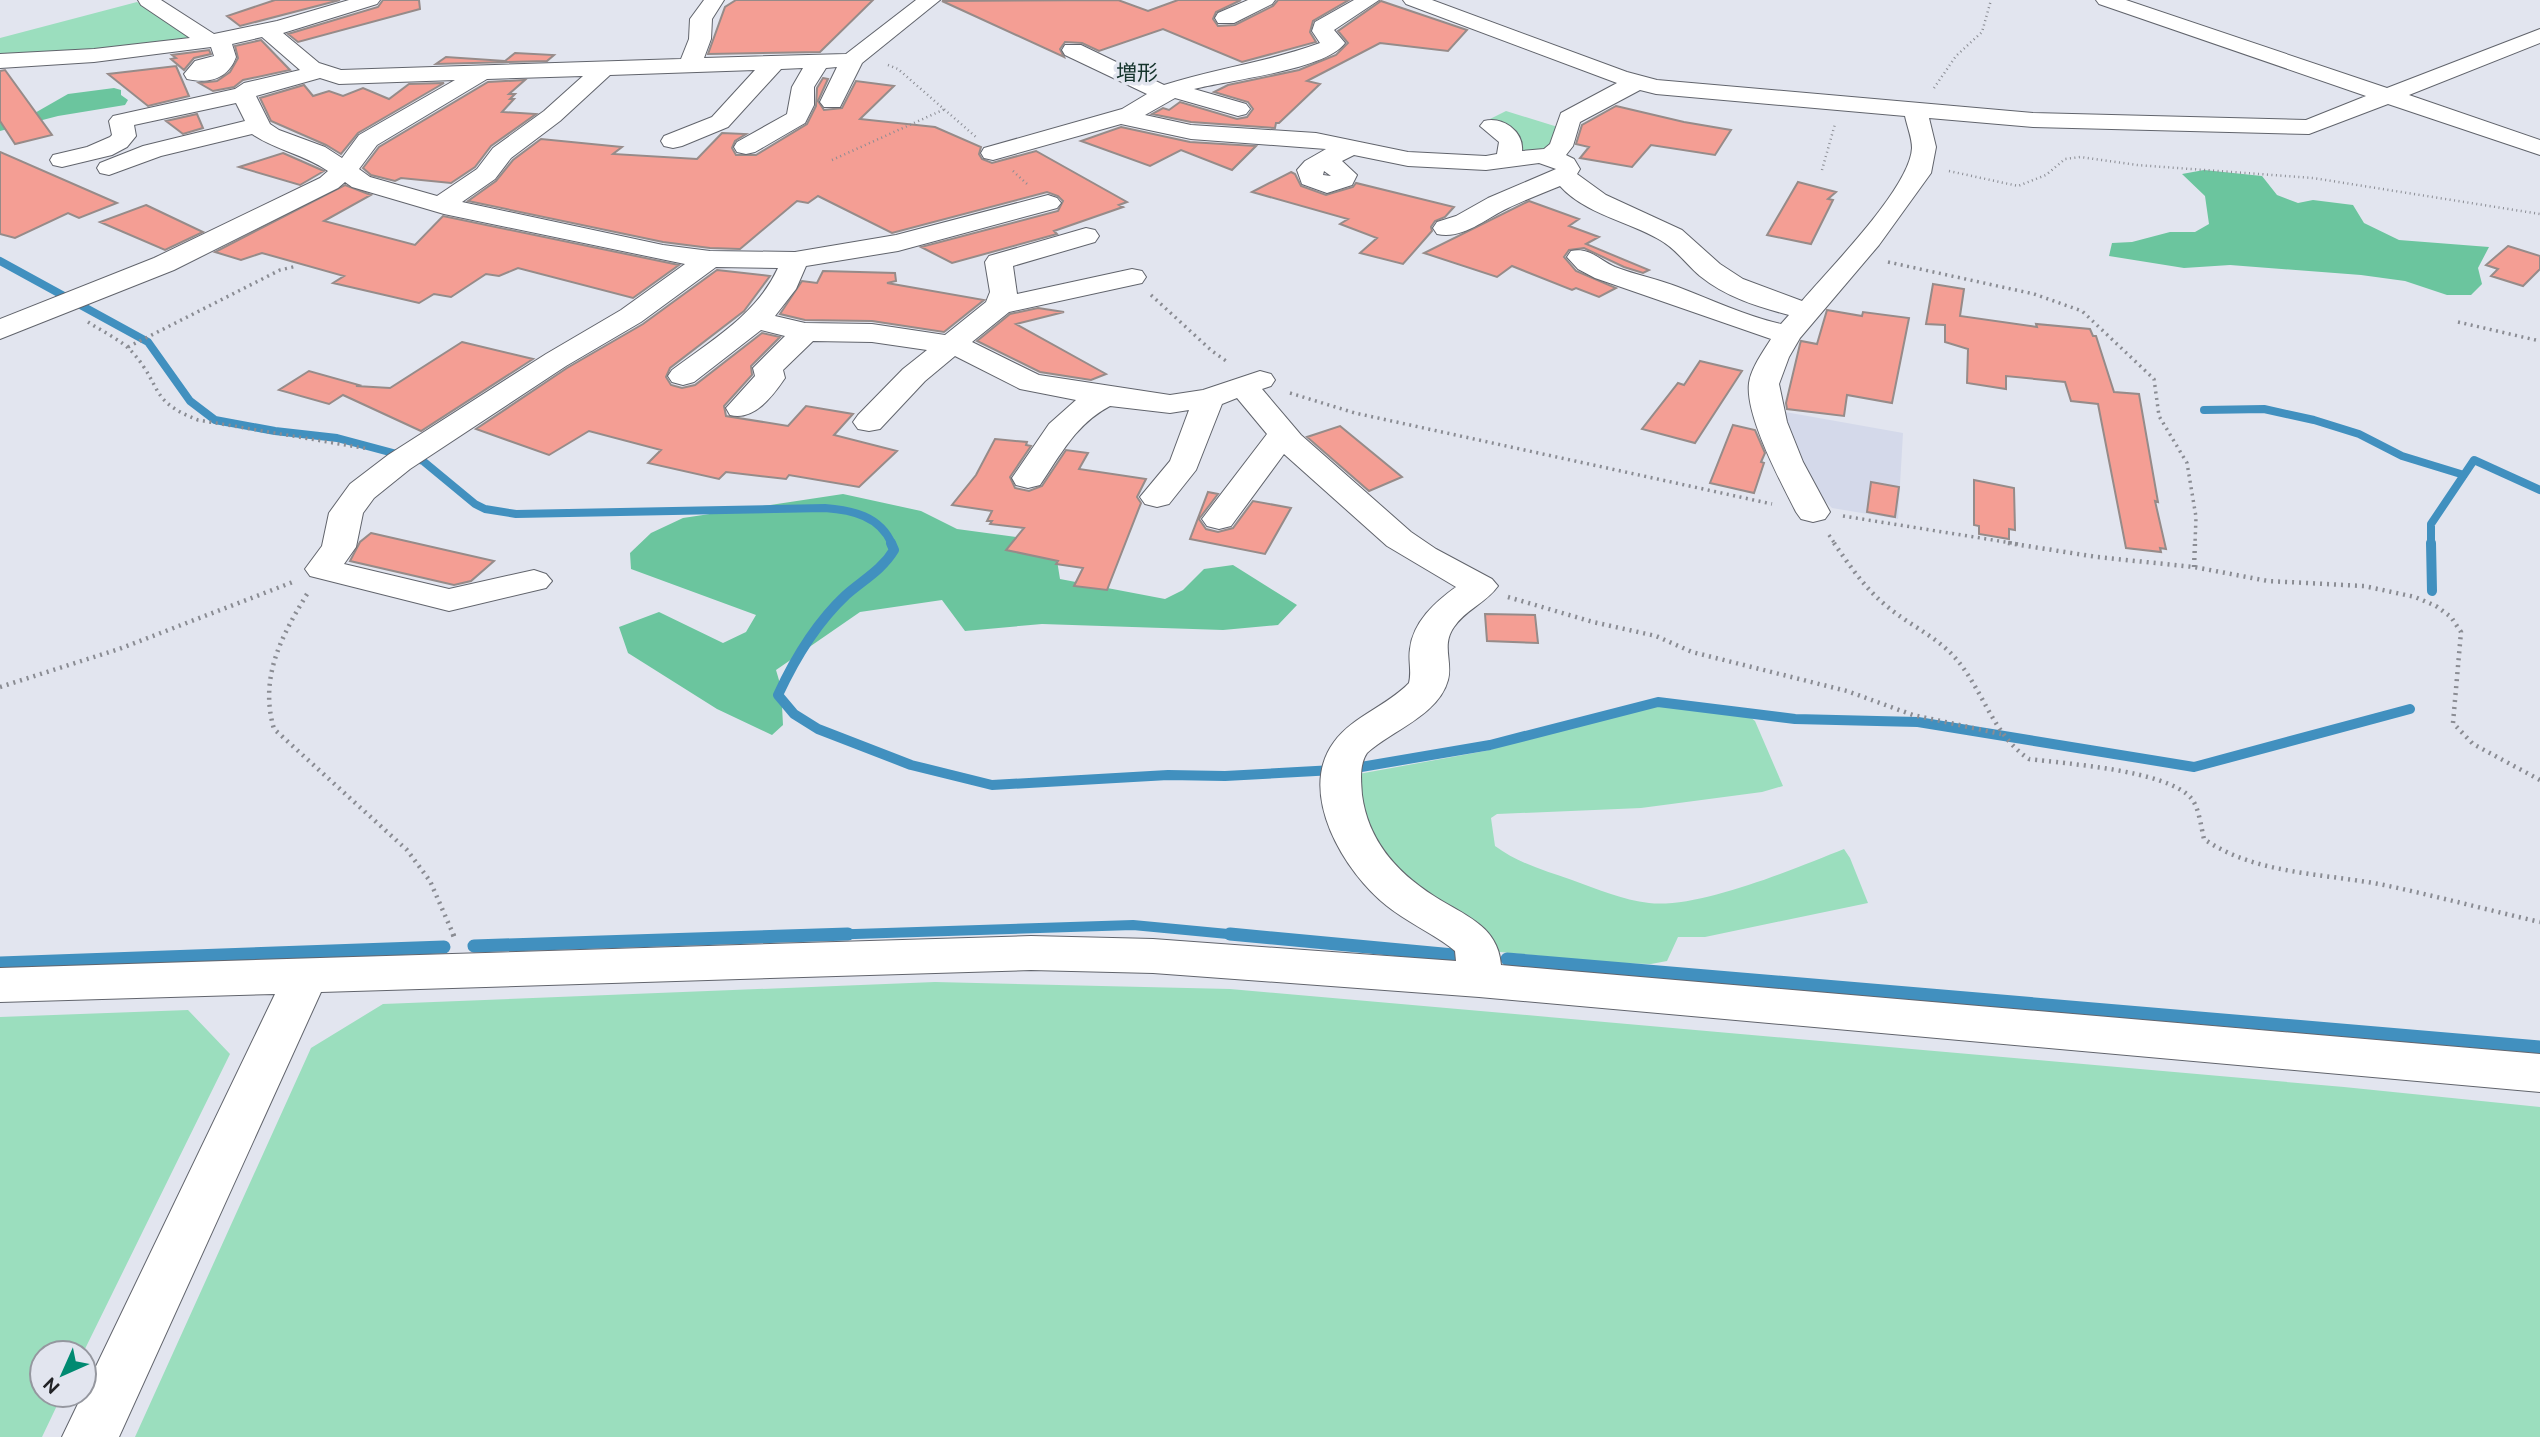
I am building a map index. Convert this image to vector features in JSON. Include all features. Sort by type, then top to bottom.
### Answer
[{"type":"street","points":[[0,61],[218,46],[370,0]]},
{"type":"street","points":[[689,67],[700,39],[701,19],[714,0]]},
{"type":"street","points":[[832,102],[852,60],[905,16],[930,0]]},
{"type":"street","points":[[1226,18],[1265,0]]},
{"type":"street","points":[[993,153],[1122,117],[1168,92],[1204,79],[1287,63],[1331,46],[1334,43],[1322,27],[1369,0]]},
{"type":"street","points":[[1413,0],[1637,82],[1677,90],[2033,120],[2309,127],[2540,35]]},
{"type":"street","points":[[2106,0],[2540,148]]},
{"type":"street","points":[[148,1],[218,46]]},
{"type":"street","points":[[268,31],[319,72],[339,77],[852,60]]},
{"type":"street","points":[[1331,46],[1334,52],[1332,70]]},
{"type":"street","points":[[1073,50],[1168,92],[1238,109]]},
{"type":"street","points":[[746,147],[797,118],[802,105],[803,87],[818,62]]},
{"type":"street","points":[[673,141],[720,122],[773,64]]},
{"type":"street","points":[[440,205],[486,174],[502,153],[552,116],[601,70]]},
{"type":"street","points":[[62,160],[100,151],[119,143],[124,136],[121,121],[243,94],[259,86],[319,72]]},
{"type":"street","points":[[0,330],[164,264],[329,183],[356,158],[368,140],[481,74]]},
{"type":"street","points":[[369,99],[389,77]]},
{"type":"street","points":[[1446,228],[1465,222],[1557,166],[1569,118],[1637,82]]},
{"type":"street","points":[[243,94],[258,125],[270,135],[316,152],[360,182],[440,205],[608,242],[710,259],[795,260],[898,243],[1048,203]]},
{"type":"street","points":[[1813,512],[1787,462],[1767,409],[1764,384],[1774,357],[1787,334],[1870,239],[1921,166],[1924,146],[1917,116],[1921,111]]},
{"type":"street","points":[[1122,117],[1191,132],[1301,139],[1408,159],[1486,163],[1509,160],[1557,166],[1578,191],[1626,212],[1683,243],[1710,269],[1735,286],[1776,303],[1809,311]]},
{"type":"street","points":[[109,168],[152,151],[258,125]]},
{"type":"street","points":[[1091,126],[1154,145]]},
{"type":"street","points":[[1492,126],[1511,140],[1509,160]]},
{"type":"street","points":[[1326,160],[1350,148]]},
{"type":"street","points":[[188,232],[217,223],[252,220]]},
{"type":"street","points":[[999,306],[1004,292],[999,262],[1086,236]]},
{"type":"street","points":[[1581,257],[1605,272],[1646,284],[1757,327],[1787,334]]},
{"type":"street","points":[[322,569],[339,547],[346,513],[362,491],[405,457],[556,360],[631,316],[710,259]]},
{"type":"street","points":[[683,376],[756,320],[782,289],[795,260]]},
{"type":"street","points":[[869,422],[914,376],[999,306],[1132,277]]},
{"type":"street","points":[[756,320],[805,332],[872,333],[954,345],[1042,387],[1105,396],[1170,404],[1209,398],[1252,384],[1283,435],[1399,539],[1424,556],[1480,586],[1441,617],[1434,627],[1427,652],[1431,665],[1426,689],[1404,709],[1365,735],[1346,755],[1341,792],[1346,821],[1371,866],[1385,883],[1461,931],[1476,946],[1479,980]]},
{"type":"street","points":[[741,408],[770,378],[768,368],[805,332]]},
{"type":"street","points":[[1028,478],[1040,456],[1071,418],[1105,396]]},
{"type":"street","points":[[1157,497],[1185,463],[1209,398]]},
{"type":"street","points":[[1219,519],[1283,435]]},
{"type":"street","points":[[322,569],[449,600],[499,591],[534,581]]},
{"type":"street","points":[[0,985],[463,972],[770,959],[1031,953],[1153,956],[1479,980],[2540,1073]]},
{"type":"street","points":[[90,1437],[306,976]]},
{"type":"path","points":[[1921,111],[1952,62],[1982,32],[1985,12],[1991,0]]},
{"type":"path","points":[[852,60],[880,63],[898,69],[1048,203]]},
{"type":"path","points":[[1822,170],[1841,103]]},
{"type":"path","points":[[832,160],[945,109]]},
{"type":"path","points":[[1921,166],[1980,176],[2018,186],[2046,176],[2065,159],[2080,158],[2313,178],[2540,214]]},
{"type":"path","points":[[1856,254],[2034,293],[2082,311],[2154,379],[2159,416],[2187,463],[2196,517],[2194,567]]},
{"type":"path","points":[[128,347],[281,270],[297,266]]},
{"type":"path","points":[[1132,277],[1252,384],[1355,413],[1662,482],[1813,512],[2097,558],[2194,567],[2268,581],[2364,586],[2415,597],[2436,606],[2451,617],[2461,632],[2453,723],[2473,744],[2540,780]]},
{"type":"path","points":[[70,300],[128,347],[142,363],[164,406],[178,414],[198,421],[351,444],[405,457]]},
{"type":"path","points":[[2458,322],[2540,341]]},
{"type":"path","points":[[1813,512],[1870,592],[1906,621],[1940,642],[1954,656],[1979,692],[2002,734],[2018,753],[2029,759],[2154,778],[2177,786],[2193,800],[2204,839],[2236,858],[2265,866],[2383,886],[2540,922]]},
{"type":"path","points":[[0,687],[119,649],[322,569]]},
{"type":"path","points":[[322,569],[276,650],[266,690],[268,713],[274,729],[407,850],[430,881],[446,916],[463,972]]},
{"type":"path","points":[[1480,586],[1555,611],[1656,636],[1692,652],[1847,691],[1913,715],[2002,734]]},
{"type":"shaded area","points":[[1785,412],[1903,433],[1898,519],[1832,508],[1820,496],[1803,467],[1780,416]]},
{"type":"green space","points":[[137,2],[195,40],[0,58],[0,38]]},
{"type":"green space","points":[[114,88],[121,90],[121,95],[128,100],[125,105],[58,116],[0,131],[0,119],[33,114],[68,94]]},
{"type":"green space","points":[[1506,111],[1561,128],[1556,147],[1517,156],[1509,132],[1490,119]]},
{"type":"green space","points":[[2204,170],[2262,176],[2277,195],[2298,203],[2313,200],[2353,205],[2364,223],[2399,240],[2489,247],[2478,268],[2482,284],[2471,295],[2447,295],[2405,281],[2361,275],[2230,265],[2184,268],[2109,256],[2112,243],[2132,242],[2170,232],[2195,232],[2209,224],[2205,196],[2182,174]]},
{"type":"green space","points":[[843,494],[921,511],[957,529],[1054,542],[1060,579],[1165,599],[1183,590],[1204,569],[1233,565],[1297,605],[1278,625],[1223,630],[1042,624],[965,631],[942,600],[860,612],[776,670],[781,687],[783,725],[772,735],[717,709],[628,653],[619,627],[659,612],[723,643],[746,632],[756,615],[631,569],[630,553],[651,533],[683,518]]},
{"type":"green space","points":[[1650,705],[1749,716],[1755,721],[1783,786],[1762,792],[1641,808],[1497,814],[1491,818],[1495,846],[1532,866],[1610,894],[1649,903],[1694,900],[1720,894],[1844,849],[1868,903],[1705,937],[1678,937],[1667,961],[1651,964],[1611,963],[1490,951],[1377,867],[1353,775],[1485,751]]},
{"type":"green space","points":[[935,982],[1230,989],[2344,1087],[2540,1107],[2540,1437],[135,1437],[311,1048],[383,1004]]},
{"type":"green space","points":[[188,1010],[230,1054],[90,1339],[28,1339],[28,1409],[55,1409],[42,1437],[0,1437],[0,1017]]},
{"type":"building","points":[[275,0],[340,0],[240,26],[227,16]]},
{"type":"building","points":[[383,0],[419,0],[420,9],[298,42],[288,34],[378,7]]},
{"type":"building","points":[[736,0],[873,0],[820,52],[708,54],[725,7]]},
{"type":"building","points":[[1118,0],[1148,11],[1178,0],[1241,0],[1216,12],[1213,19],[1218,26],[1235,25],[1273,6],[1278,0],[1349,0],[1313,21],[1310,32],[1316,42],[1242,62],[1163,29],[1099,51],[1082,43],[1065,42],[1060,49],[1064,57],[942,1]]},
{"type":"building","points":[[1381,1],[1467,30],[1448,51],[1380,43],[1307,81],[1320,84],[1276,123],[1275,128],[1191,122],[1152,114],[1163,108],[1169,110],[1180,102],[1237,119],[1247,117],[1253,109],[1248,102],[1214,92],[1228,85],[1299,70],[1336,55],[1348,43],[1338,31]]},
{"type":"building","points":[[261,40],[290,70],[243,80],[234,87],[213,91],[199,83],[217,81],[230,72],[238,58],[235,46]]},
{"type":"building","points":[[209,50],[211,54],[194,58],[184,70],[171,59],[176,58],[172,55]]},
{"type":"building","points":[[515,53],[554,55],[547,61],[436,64],[446,57],[505,61]]},
{"type":"building","points":[[176,66],[189,96],[148,106],[108,74]]},
{"type":"building","points":[[5,70],[52,135],[15,144],[0,121],[0,71]]},
{"type":"building","points":[[823,78],[828,79],[818,101],[824,110],[842,108],[856,81],[894,86],[860,119],[935,127],[981,147],[979,154],[982,159],[992,163],[1036,151],[1127,202],[1119,205],[1123,207],[1054,231],[1057,234],[952,263],[921,247],[1058,211],[1063,201],[1047,192],[892,233],[818,196],[808,203],[797,201],[740,249],[663,242],[468,201],[496,181],[513,160],[541,139],[622,147],[613,154],[697,159],[722,133],[746,134],[735,141],[732,148],[736,155],[756,155],[807,124],[816,106],[817,88]]},
{"type":"building","points":[[525,80],[509,94],[515,94],[510,99],[514,99],[502,112],[536,114],[491,146],[475,167],[451,183],[401,178],[395,181],[371,175],[363,168],[379,147],[488,82]]},
{"type":"building","points":[[444,83],[358,133],[341,154],[271,121],[260,98],[304,85],[313,96],[329,91],[343,96],[363,88],[389,99],[409,84]]},
{"type":"building","points":[[1616,106],[1731,130],[1715,155],[1651,145],[1632,167],[1580,158],[1589,147],[1576,144],[1582,125]]},
{"type":"building","points":[[197,114],[203,128],[183,134],[166,121]]},
{"type":"building","points":[[1121,127],[1190,142],[1256,146],[1232,170],[1181,150],[1150,166],[1081,141]]},
{"type":"building","points":[[0,152],[117,203],[79,218],[68,213],[15,238],[0,234]]},
{"type":"building","points":[[283,153],[324,171],[300,185],[239,167]]},
{"type":"building","points":[[1291,172],[1301,186],[1326,195],[1353,187],[1356,183],[1454,207],[1445,217],[1435,221],[1431,227],[1432,231],[1403,264],[1360,253],[1377,238],[1340,224],[1348,219],[1252,192]]},
{"type":"building","points":[[1798,182],[1836,192],[1828,199],[1833,200],[1811,244],[1767,235]]},
{"type":"building","points":[[345,185],[371,195],[324,221],[415,245],[443,216],[679,265],[633,298],[518,268],[499,276],[486,274],[451,297],[434,294],[419,303],[333,283],[344,276],[262,253],[241,260],[215,252]]},
{"type":"building","points":[[1529,201],[1579,219],[1569,226],[1599,237],[1586,244],[1649,270],[1643,273],[1624,267],[1584,248],[1569,250],[1564,257],[1576,271],[1616,288],[1599,297],[1576,288],[1572,290],[1512,266],[1497,277],[1424,253]]},
{"type":"building","points":[[146,205],[203,232],[165,250],[100,222]]},
{"type":"building","points":[[2508,246],[2540,256],[2540,269],[2523,286],[2491,276],[2498,269],[2486,265]]},
{"type":"building","points":[[717,270],[770,276],[744,311],[670,368],[666,377],[671,385],[682,388],[695,385],[762,333],[780,337],[751,366],[752,375],[724,406],[726,416],[788,426],[806,406],[853,414],[834,435],[897,451],[859,487],[789,475],[786,479],[726,472],[719,479],[648,463],[661,450],[589,431],[549,455],[476,429],[567,368],[643,324]]},
{"type":"building","points":[[823,271],[895,273],[896,281],[887,283],[984,300],[944,332],[872,321],[805,320],[780,314],[802,281],[817,283]]},
{"type":"building","points":[[1933,284],[1964,289],[1960,316],[2037,327],[2036,324],[2090,329],[2093,336],[2096,336],[2114,392],[2139,394],[2158,502],[2155,501],[2166,549],[2160,548],[2161,552],[2126,548],[2098,404],[2071,401],[2065,382],[2006,376],[2006,389],[1967,383],[1968,349],[1945,342],[1945,325],[1926,324]]},
{"type":"building","points":[[1038,308],[1064,312],[1016,324],[1106,374],[1091,380],[1040,372],[977,341],[1010,314]]},
{"type":"building","points":[[1827,310],[1862,316],[1863,312],[1909,318],[1892,403],[1847,395],[1844,416],[1787,409],[1786,403],[1801,341],[1817,344]]},
{"type":"building","points":[[462,342],[533,359],[421,431],[343,395],[329,404],[279,390],[309,371],[359,385],[356,386],[390,388]]},
{"type":"building","points":[[1700,361],[1742,371],[1695,443],[1642,429],[1678,383],[1684,385]]},
{"type":"building","points":[[1733,425],[1755,430],[1765,453],[1754,493],[1710,483]]},
{"type":"building","points":[[1340,426],[1402,477],[1369,491],[1307,437]]},
{"type":"building","points":[[995,439],[1027,442],[1026,445],[1031,446],[1010,477],[1015,488],[1029,491],[1042,486],[1066,450],[1088,453],[1079,469],[1146,479],[1137,497],[1141,503],[1107,590],[1074,586],[1083,568],[1056,564],[1058,561],[1006,550],[1024,528],[990,524],[992,521],[987,521],[992,511],[952,505],[976,475]]},
{"type":"building","points":[[1974,480],[2014,488],[2015,530],[2009,529],[2009,539],[1979,534],[1979,526],[1974,525]]},
{"type":"building","points":[[1871,482],[1899,487],[1895,517],[1867,512]]},
{"type":"building","points":[[1208,492],[1218,494],[1199,519],[1206,529],[1218,532],[1233,528],[1253,501],[1291,508],[1265,554],[1190,539]]},
{"type":"building","points":[[371,533],[494,561],[471,581],[454,585],[350,561],[360,542]]},
{"type":"building","points":[[1485,614],[1535,615],[1538,643],[1487,641]]},
{"type":"waterway","points":[[0,261],[148,342],[190,401],[215,420],[275,431],[337,438],[423,461],[475,504],[485,509],[516,514],[825,508],[864,516],[880,527],[892,544]]},
{"type":"waterway","points":[[2204,410],[2264,409],[2314,420],[2359,434],[2402,456],[2464,475]]},
{"type":"waterway","points":[[2464,475],[2474,460],[2540,490]]},
{"type":"waterway","points":[[2431,543],[2431,524],[2464,475]]},
{"type":"waterway","points":[[891,543],[894,550],[884,563],[846,595],[816,629],[799,654],[778,695],[794,714],[818,729],[911,765],[992,785],[1168,775],[1225,776],[1334,770]]},
{"type":"waterway","points":[[2431,543],[2432,591]]},
{"type":"waterway","points":[[1361,767],[1490,745],[1658,702],[1795,719],[1918,722],[2194,767],[2410,709]]},
{"type":"waterway","points":[[793,936],[1133,925],[1249,936]]},
{"type":"waterway","points":[[474,946],[848,934]]},
{"type":"waterway","points":[[1230,934],[1464,956]]},
{"type":"waterway","points":[[0,963],[444,947]]},
{"type":"waterway","points":[[1507,959],[2540,1047]]},
{"type":"district","name":"増形","points":[[1137,73]]}]
